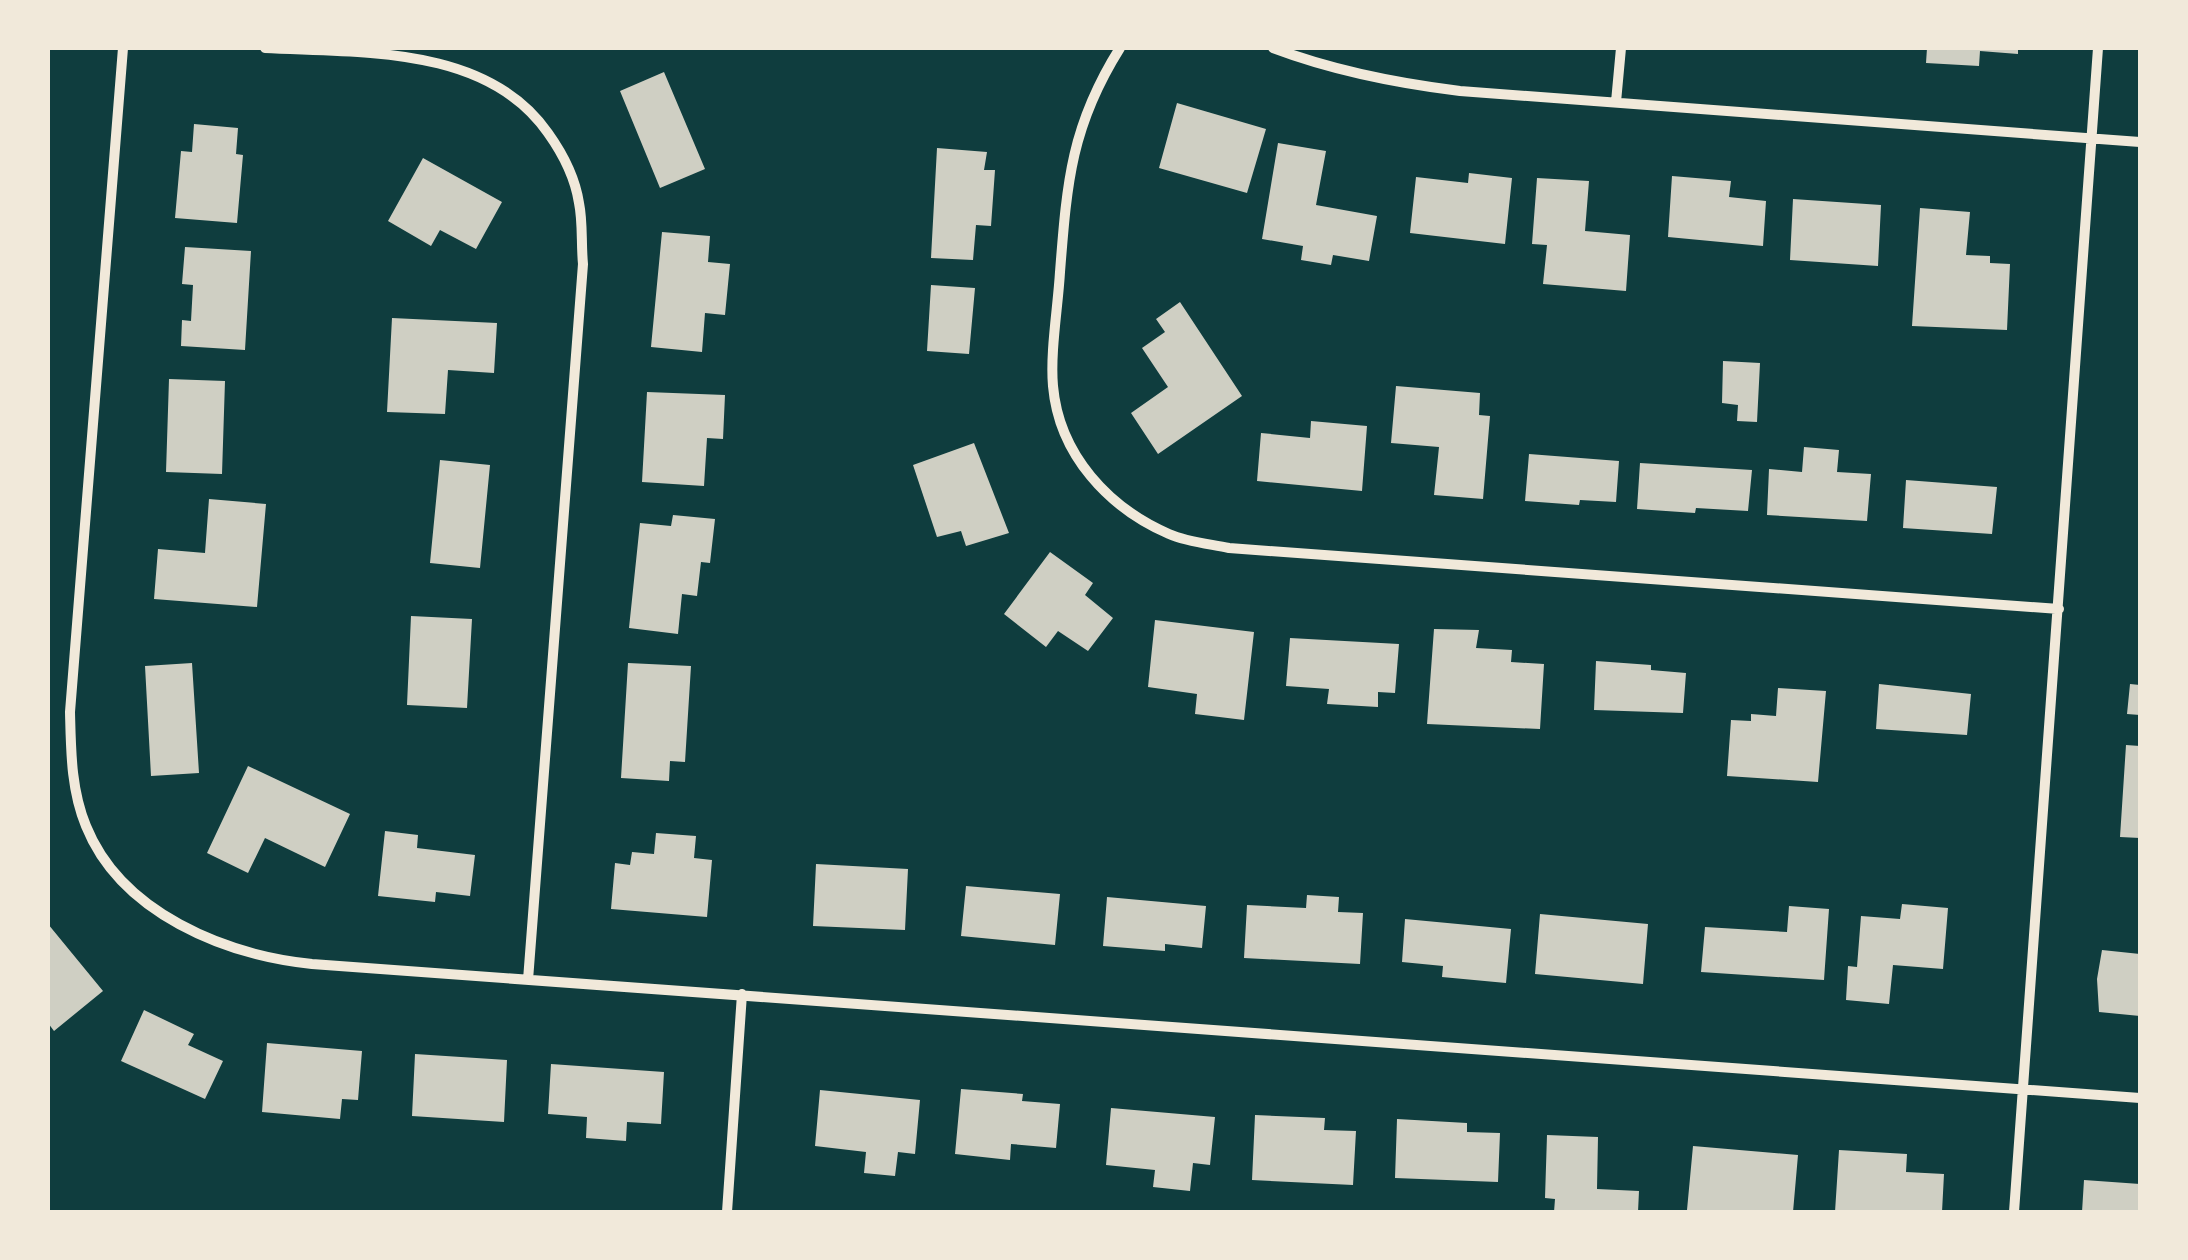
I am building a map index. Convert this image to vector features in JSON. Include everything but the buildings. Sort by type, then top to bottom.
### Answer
[{"type":"street","points":[[123,48],[70,712],[74,788],[96,847],[122,882],[183,925],[253,955],[312,964],[2140,1098]]},
{"type":"street","points":[[265,48],[387,54],[451,66],[500,85],[536,115],[564,155],[579,202],[582,264],[528,980]]},
{"type":"street","points":[[1120,48],[1097,85],[1078,133],[1067,179],[1052,385],[1062,424],[1078,460],[1099,488],[1132,514],[1172,536],[1229,548],[2059,609]]},
{"type":"street","points":[[1273,48],[1320,66],[1415,86],[2140,142]]},
{"type":"street","points":[[1616,102],[1621,48]]},
{"type":"street","points":[[2014,1212],[2098,48]]},
{"type":"street","points":[[726,1212],[742,994]]}]
